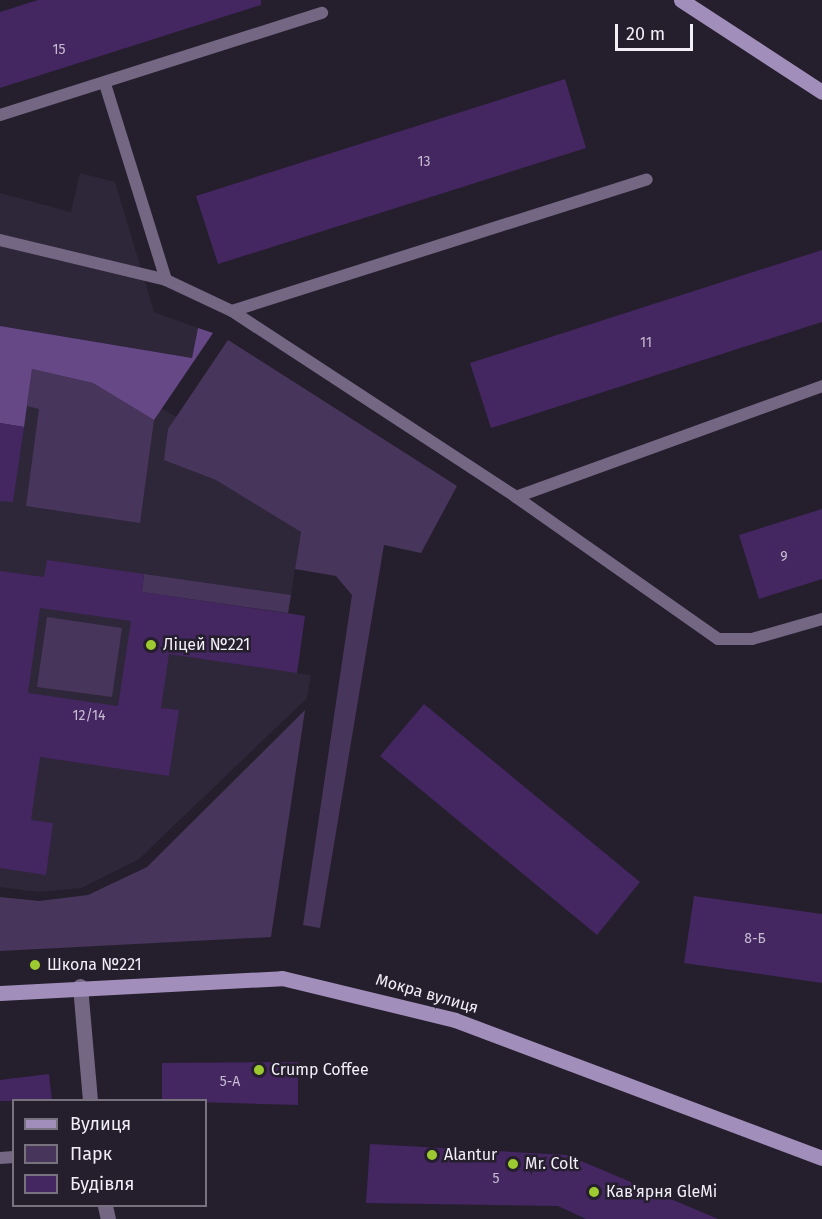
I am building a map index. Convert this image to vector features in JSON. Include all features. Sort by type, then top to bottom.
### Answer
[{"type":"street","points":[[681,0],[822,92]]},
{"type":"street","name":"Мокра вулиця","points":[[0,993],[80,986],[282,978],[383,999],[466,1024],[822,1158]]},
{"type":"street","points":[[80,986],[90,1099]]},
{"type":"lane","points":[[0,115],[105,84],[322,13]]},
{"type":"lane","points":[[105,84],[166,280]]},
{"type":"lane","points":[[232,311],[647,179]]},
{"type":"lane","points":[[0,240],[166,280],[232,311],[516,497],[718,639],[752,639],[822,619]]},
{"type":"lane","points":[[516,497],[822,386]]},
{"type":"shaded area","points":[[80,173],[115,182],[154,312],[198,328],[192,358],[0,326],[0,193],[71,212]]},
{"type":"shaded area","points":[[0,326],[192,358],[198,328],[213,333],[154,420],[93,383],[32,369],[24,427],[0,423]]},
{"type":"shaded area","name":"Ліцей №221","points":[[0,344],[90,370],[234,448],[301,532],[288,613],[305,616],[297,673],[311,675],[307,698],[139,859],[81,888],[39,892],[0,887]]},
{"type":"green space","points":[[228,340],[457,486],[421,553],[384,545],[320,928],[303,925],[352,595],[336,576],[295,569],[301,532],[216,480],[164,460],[168,429]]},
{"type":"green space","points":[[32,369],[93,383],[154,420],[140,523],[26,506],[39,409],[27,406]]},
{"type":"green space","points":[[144,574],[291,595],[288,613],[142,592]]},
{"type":"green space","points":[[47,617],[122,628],[112,697],[37,687]]},
{"type":"green space","points":[[305,710],[271,937],[0,951],[0,897],[39,901],[88,895],[147,867]]},
{"type":"building","points":[[38,0],[261,0],[261,5],[0,88],[0,12]]},
{"type":"building","points":[[565,79],[586,148],[218,264],[196,196]]},
{"type":"building","points":[[822,250],[822,322],[491,428],[470,363]]},
{"type":"building","points":[[0,423],[24,427],[13,502],[0,501]]},
{"type":"building","points":[[822,509],[822,579],[759,599],[739,535]]},
{"type":"building","points":[[47,560],[144,574],[142,592],[305,616],[297,673],[169,654],[161,708],[179,710],[169,776],[40,757],[31,820],[53,823],[46,875],[0,868],[0,571],[44,577]],"holes":[[[40,608],[131,621],[118,706],[28,693]]]},
{"type":"building","points":[[424,704],[640,882],[597,935],[380,756]]},
{"type":"building","points":[[694,896],[822,914],[822,983],[684,963]]},
{"type":"building","points":[[298,1062],[298,1105],[207,1102],[207,1099],[162,1099],[162,1063]]},
{"type":"building","points":[[49,1074],[52,1099],[0,1101],[0,1080]]},
{"type":"building","points":[[370,1144],[567,1155],[718,1219],[586,1219],[558,1206],[366,1203]]},
{"type":"place","name":"Ліцей №221","points":[[151,645]]},
{"type":"place","name":"Школа №221","points":[[35,965]]},
{"type":"place","name":"Crump Coffee","points":[[259,1070]]},
{"type":"place","name":"Alantur","points":[[432,1155]]},
{"type":"place","name":"Mr. Colt","points":[[513,1164]]},
{"type":"place","name":"Кав'ярня GleMi","points":[[594,1192]]}]
